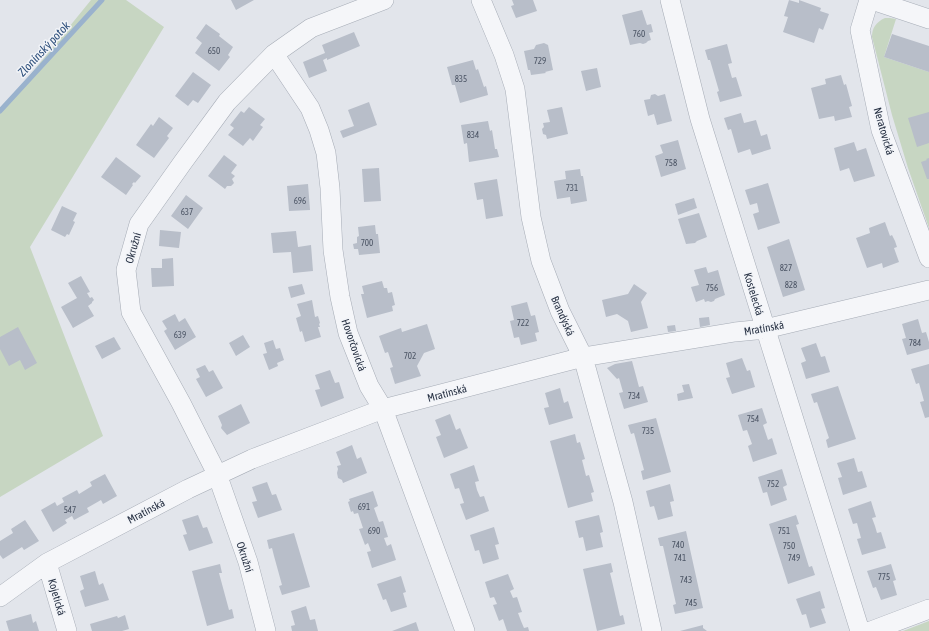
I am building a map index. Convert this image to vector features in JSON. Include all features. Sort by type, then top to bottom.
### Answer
[{"type":"street","name":"Okružní","points":[[266,631],[248,562],[217,474],[181,403],[131,312],[126,270],[139,224],[182,162],[227,102],[274,54],[311,28],[384,0]]},
{"type":"street","name":"Brandýská","points":[[481,0],[504,56],[515,89],[531,217],[541,261],[560,311],[583,357],[623,502],[652,631]]},
{"type":"street","name":"Kostelecká","points":[[670,0],[700,119],[860,631]]},
{"type":"street","name":"Neratovická","points":[[869,0],[860,30],[881,130],[929,258]]},
{"type":"street","points":[[872,0],[929,18]]},
{"type":"street","name":"Hovorčovická","points":[[274,54],[310,108],[319,130],[326,153],[330,188],[332,250],[348,333],[369,386],[383,409],[465,631]]},
{"type":"street","name":"Mratínská","points":[[0,597],[47,563],[217,474],[252,459],[383,409],[583,357],[735,332],[765,329],[929,290]]},
{"type":"street","name":"Kojetická","points":[[47,563],[67,631]]},
{"type":"street","points":[[871,631],[929,609]]},
{"type":"green space","points":[[91,0],[126,0],[164,27],[30,247],[103,436],[0,497],[0,112]]},
{"type":"green space","points":[[885,18],[896,19],[884,57],[929,72],[929,228],[908,168],[892,115],[872,37],[875,26],[879,21]]},
{"type":"green space","points":[[929,621],[929,631],[903,631]]},
{"type":"building","points":[[231,0],[254,0],[236,10]]},
{"type":"building","points":[[512,0],[533,0],[537,11],[516,18],[511,6],[514,5]]},
{"type":"building","points":[[789,0],[799,3],[799,0],[821,8],[820,11],[829,14],[823,30],[819,28],[814,43],[783,32],[788,17],[784,16]]},
{"type":"building","points":[[642,10],[647,25],[651,24],[653,32],[649,33],[651,40],[643,44],[640,43],[630,45],[622,15]]},
{"type":"building","points":[[206,24],[220,34],[219,36],[233,47],[228,55],[230,57],[219,71],[195,53],[202,43],[196,38]]},
{"type":"building","points":[[354,32],[360,46],[327,60],[327,58],[323,60],[327,71],[309,78],[303,62],[325,53],[322,45]]},
{"type":"building","points":[[892,34],[929,46],[929,72],[884,57]]},
{"type":"building","points":[[544,43],[548,45],[553,70],[545,72],[546,73],[531,75],[530,70],[528,70],[524,51],[534,49],[536,45]]},
{"type":"building","points":[[727,44],[732,63],[728,64],[732,78],[736,77],[742,96],[720,102],[717,92],[719,91],[710,60],[708,60],[705,50]]},
{"type":"building","points":[[473,60],[476,70],[478,69],[484,87],[486,86],[488,95],[460,103],[455,85],[452,85],[447,67]]},
{"type":"building","points":[[597,68],[601,87],[586,91],[581,71]]},
{"type":"building","points":[[193,72],[211,85],[198,103],[193,100],[188,106],[175,96]]},
{"type":"building","points":[[841,75],[844,85],[846,84],[852,106],[849,107],[852,117],[835,121],[834,116],[819,119],[811,88],[826,84],[825,79]]},
{"type":"building","points":[[655,94],[658,96],[665,94],[672,121],[657,125],[654,114],[648,116],[644,100],[650,99],[651,95]]},
{"type":"building","points":[[369,102],[377,125],[343,138],[340,131],[354,126],[348,110]]},
{"type":"building","points":[[249,107],[265,119],[260,125],[263,127],[253,141],[250,138],[243,146],[228,135],[234,128],[230,125],[241,111],[244,113]]},
{"type":"building","points":[[562,107],[568,134],[547,139],[546,135],[543,134],[542,129],[544,127],[543,123],[550,122],[547,110]]},
{"type":"building","points":[[929,112],[929,143],[917,147],[908,118]]},
{"type":"building","points":[[741,113],[744,123],[756,120],[761,136],[767,134],[771,149],[752,155],[750,149],[738,153],[731,129],[728,130],[724,118]]},
{"type":"building","points":[[159,117],[173,128],[167,136],[169,138],[154,158],[136,145],[151,124],[153,126]]},
{"type":"building","points":[[488,121],[490,131],[492,130],[495,149],[497,149],[499,157],[469,162],[467,143],[464,144],[461,125]]},
{"type":"building","points":[[678,140],[686,169],[661,177],[655,156],[663,153],[660,145]]},
{"type":"building","points":[[854,142],[857,151],[866,148],[875,176],[854,182],[849,168],[840,171],[834,148]]},
{"type":"building","points":[[224,155],[237,165],[231,173],[235,176],[232,179],[234,183],[231,186],[227,186],[225,189],[208,176]]},
{"type":"building","points":[[116,157],[141,176],[135,183],[134,182],[132,184],[133,185],[126,195],[101,177]]},
{"type":"building","points":[[929,158],[929,179],[927,179],[921,162]]},
{"type":"building","points":[[379,168],[381,201],[364,202],[362,169]]},
{"type":"building","points":[[580,169],[581,176],[583,176],[587,201],[571,204],[570,197],[557,199],[554,181],[566,179],[565,171]]},
{"type":"building","points":[[497,179],[503,216],[486,219],[483,199],[477,200],[474,183]]},
{"type":"building","points":[[768,183],[780,223],[758,230],[753,214],[759,212],[757,203],[750,205],[745,190]]},
{"type":"building","points":[[308,184],[310,210],[289,211],[287,186]]},
{"type":"building","points":[[186,195],[203,208],[188,229],[171,216]]},
{"type":"building","points":[[694,198],[697,208],[678,215],[675,204]]},
{"type":"building","points":[[62,206],[77,213],[69,235],[67,234],[65,237],[51,230]]},
{"type":"building","points":[[699,213],[707,237],[695,243],[686,244],[678,219]]},
{"type":"building","points":[[885,222],[890,236],[892,235],[895,241],[897,247],[894,248],[899,262],[883,268],[882,263],[867,268],[856,238],[870,233],[869,228]]},
{"type":"building","points":[[375,225],[376,234],[378,234],[380,253],[359,255],[358,249],[354,249],[353,244],[357,243],[357,237],[359,236],[358,227]]},
{"type":"building","points":[[160,230],[181,232],[179,248],[159,246]]},
{"type":"building","points":[[296,231],[298,247],[311,245],[313,271],[293,273],[291,252],[273,253],[271,233]]},
{"type":"building","points":[[789,239],[805,290],[783,297],[767,247]]},
{"type":"building","points":[[173,258],[174,286],[152,287],[151,268],[162,268],[162,259]]},
{"type":"building","points":[[706,267],[708,273],[718,270],[725,295],[711,302],[705,302],[704,299],[696,302],[691,287],[699,285],[694,270]]},
{"type":"building","points":[[81,276],[90,292],[87,293],[90,298],[92,297],[94,300],[88,306],[94,316],[73,328],[61,307],[77,298],[68,283]]},
{"type":"building","points":[[382,281],[384,288],[387,288],[388,293],[392,292],[395,305],[392,306],[393,311],[367,318],[361,294],[364,294],[362,286]]},
{"type":"building","points":[[302,284],[305,294],[291,298],[288,287]]},
{"type":"building","points":[[634,284],[647,293],[641,302],[648,328],[631,332],[628,321],[617,314],[606,317],[602,300],[628,294]]},
{"type":"building","points":[[312,300],[315,317],[318,316],[320,323],[320,327],[318,327],[321,337],[305,342],[296,318],[301,316],[297,304]]},
{"type":"building","points":[[527,302],[531,316],[535,315],[539,332],[535,333],[537,341],[521,345],[519,337],[514,338],[510,321],[514,320],[511,306]]},
{"type":"building","points":[[175,314],[179,322],[185,318],[196,337],[175,350],[164,331],[167,329],[162,321]]},
{"type":"building","points":[[709,317],[710,325],[700,327],[699,318]]},
{"type":"building","points":[[918,319],[922,333],[926,332],[929,342],[929,349],[907,355],[902,339],[906,338],[902,324]]},
{"type":"building","points":[[427,324],[435,349],[424,353],[417,366],[421,376],[395,384],[390,368],[393,367],[388,352],[385,353],[379,336],[401,328],[402,332]]},
{"type":"building","points":[[675,325],[676,331],[668,332],[667,326]]},
{"type":"building","points":[[18,327],[37,363],[25,370],[20,360],[9,366],[0,349],[0,337]]},
{"type":"building","points":[[243,335],[250,347],[236,356],[229,343]]},
{"type":"building","points":[[114,337],[121,349],[102,359],[95,346]]},
{"type":"building","points":[[273,340],[276,349],[280,348],[284,360],[277,363],[278,366],[269,370],[263,354],[267,353],[264,343]]},
{"type":"building","points":[[816,343],[821,357],[825,356],[830,372],[806,379],[801,363],[806,361],[801,348]]},
{"type":"building","points":[[742,358],[747,371],[750,370],[755,387],[732,394],[726,378],[730,377],[726,363]]},
{"type":"building","points":[[632,361],[639,387],[643,386],[648,402],[624,409],[619,393],[623,392],[619,378],[617,379],[607,368],[615,364]]},
{"type":"building","points":[[929,364],[929,417],[925,418],[920,402],[924,401],[919,383],[916,384],[911,369]]},
{"type":"building","points":[[205,365],[209,372],[213,370],[223,388],[206,397],[196,379],[200,377],[196,369]]},
{"type":"building","points":[[330,370],[335,383],[339,382],[344,398],[321,407],[315,390],[320,389],[315,375]]},
{"type":"building","points":[[689,384],[693,398],[678,401],[677,394],[684,392],[682,385]]},
{"type":"building","points":[[838,386],[856,439],[828,448],[826,440],[829,438],[817,402],[814,403],[811,394]]},
{"type":"building","points":[[560,388],[564,403],[568,401],[573,418],[549,425],[544,408],[549,407],[545,393]]},
{"type":"building","points":[[241,404],[250,423],[227,435],[221,428],[222,425],[218,416]]},
{"type":"building","points":[[762,408],[767,423],[763,425],[768,440],[772,438],[777,454],[753,462],[748,446],[752,444],[747,430],[743,431],[738,415]]},
{"type":"building","points":[[450,414],[456,430],[460,428],[468,448],[444,458],[436,437],[441,435],[435,420]]},
{"type":"building","points":[[656,418],[671,472],[643,480],[641,471],[644,470],[634,433],[631,434],[628,425]]},
{"type":"building","points":[[575,434],[577,443],[580,442],[585,459],[582,460],[586,476],[589,475],[594,492],[591,493],[593,501],[568,508],[550,441]]},
{"type":"building","points":[[352,445],[357,459],[361,457],[367,473],[343,483],[342,480],[338,478],[337,466],[341,465],[336,452]]},
{"type":"building","points":[[854,458],[858,472],[862,471],[867,487],[843,495],[838,478],[842,477],[837,463]]},
{"type":"building","points":[[474,465],[479,481],[475,482],[477,490],[480,497],[484,496],[489,511],[466,520],[460,504],[464,503],[459,488],[455,489],[450,474]]},
{"type":"building","points":[[782,469],[787,485],[783,487],[787,500],[771,506],[767,492],[763,493],[758,477]]},
{"type":"building","points":[[105,474],[117,496],[103,504],[101,500],[87,508],[89,512],[74,520],[72,516],[65,520],[67,523],[53,532],[41,510],[55,502],[57,506],[64,502],[62,498],[77,490],[79,494],[92,486],[90,482]]},
{"type":"building","points":[[267,482],[272,495],[276,494],[282,510],[258,518],[252,502],[257,501],[252,487]]},
{"type":"building","points":[[670,484],[674,501],[670,502],[673,516],[658,520],[654,506],[650,507],[646,491]]},
{"type":"building","points":[[373,491],[378,506],[374,508],[379,522],[383,521],[388,537],[384,538],[387,546],[391,544],[396,560],[372,568],[367,552],[371,551],[368,543],[365,545],[359,529],[363,528],[358,513],[354,514],[353,511],[351,512],[348,502],[350,501],[349,499]]},
{"type":"building","points":[[871,501],[876,517],[872,518],[877,533],[881,532],[886,548],[862,555],[857,539],[861,538],[857,523],[853,524],[848,509]]},
{"type":"building","points":[[198,515],[203,528],[207,527],[213,543],[189,551],[183,535],[187,534],[182,520]]},
{"type":"building","points":[[599,515],[603,532],[600,533],[603,547],[586,551],[583,537],[579,538],[575,521]]},
{"type":"building","points":[[796,515],[799,524],[796,525],[809,567],[812,566],[815,575],[788,584],[769,524]]},
{"type":"building","points":[[25,520],[39,541],[24,550],[22,547],[3,559],[0,555],[0,541],[13,533],[11,529]]},
{"type":"building","points":[[494,527],[499,544],[495,545],[499,559],[483,564],[479,550],[475,551],[470,535]]},
{"type":"building","points":[[686,531],[703,608],[675,614],[673,605],[676,604],[663,546],[660,546],[658,538]]},
{"type":"building","points":[[294,533],[310,587],[282,595],[279,586],[282,585],[272,548],[269,549],[267,540]]},
{"type":"building","points":[[611,563],[613,572],[610,573],[620,616],[623,615],[625,624],[597,631],[583,569]]},
{"type":"building","points":[[220,564],[222,573],[219,573],[229,610],[232,609],[234,618],[207,626],[192,571]]},
{"type":"building","points":[[891,564],[896,580],[893,581],[897,595],[881,600],[876,587],[873,588],[867,571]]},
{"type":"building","points":[[95,571],[99,585],[103,583],[109,600],[85,607],[80,591],[84,589],[80,576]]},
{"type":"building","points":[[508,574],[514,589],[510,591],[513,598],[517,597],[522,612],[518,613],[524,628],[528,627],[529,631],[507,631],[503,619],[499,621],[493,605],[497,604],[494,597],[490,598],[485,582]]},
{"type":"building","points":[[401,576],[406,592],[403,593],[407,607],[391,612],[386,599],[383,600],[377,584]]},
{"type":"building","points":[[820,591],[825,608],[821,609],[826,623],[810,628],[806,614],[802,615],[796,599]]},
{"type":"building","points":[[306,606],[310,620],[315,619],[318,631],[292,631],[291,626],[295,625],[291,611]]},
{"type":"building","points":[[31,614],[33,623],[36,621],[39,631],[9,631],[6,621]]},
{"type":"building","points":[[125,615],[129,629],[122,631],[92,631],[90,624]]},
{"type":"building","points":[[416,622],[419,631],[392,631]]},
{"type":"building","points":[[703,625],[703,628],[707,631],[680,631]]},
{"type":"waterway","name":"Zlonínský potok","points":[[0,111],[102,0]]}]
